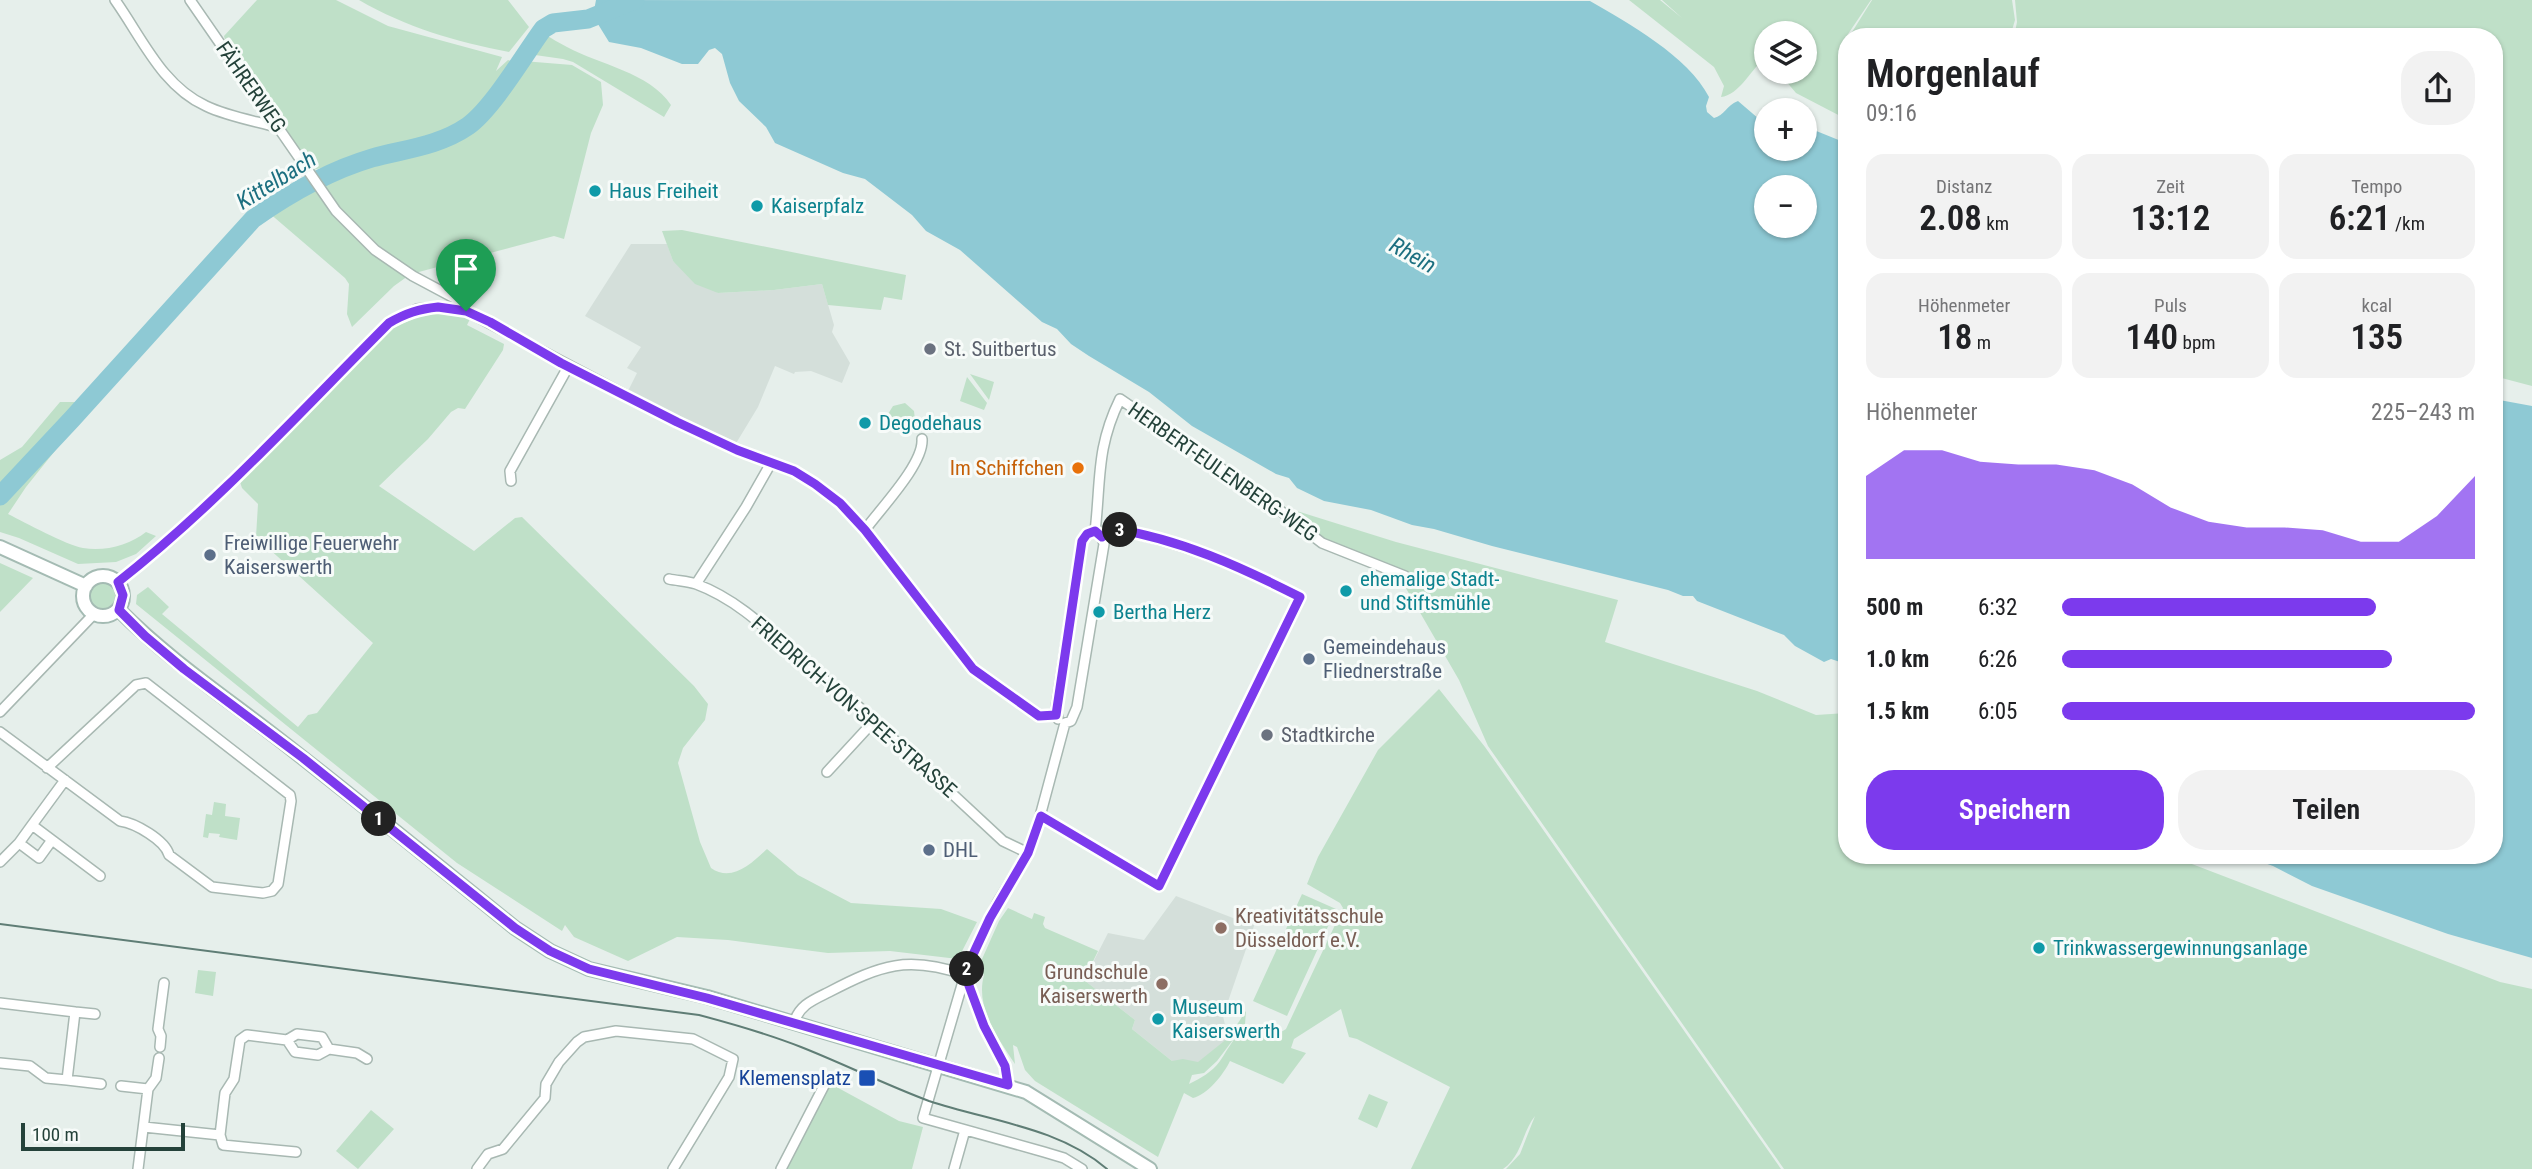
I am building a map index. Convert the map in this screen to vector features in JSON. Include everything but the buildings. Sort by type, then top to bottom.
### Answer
[{"type":"main road","points":[[0,547],[86,586]]},
{"type":"main road","points":[[105,575],[118,582],[123,595],[119,610],[108,617],[93,615],[83,601],[86,586],[97,576],[105,575]]},
{"type":"main road","points":[[119,610],[184,669],[303,758],[515,928],[550,951],[589,969],[796,1017],[939,1066],[1026,1091],[1150,1169]]},
{"type":"street","points":[[115,0],[153,59],[192,99],[208,107],[280,128]]},
{"type":"street","name":"FÄHRERWEG","points":[[190,0],[322,192],[352,230],[375,250],[413,276],[458,300],[466,311]]},
{"type":"street","points":[[118,582],[154,554],[195,516],[389,323],[417,309],[438,307],[466,311],[677,422],[771,464],[794,471],[815,484],[840,503],[865,530],[973,669],[1039,716],[1056,715],[1065,723]]},
{"type":"street","points":[[512,481],[510,471],[568,367]]},
{"type":"street","name":"HERBERT-EULENBERG-WEG","points":[[1098,534],[1100,456],[1105,434],[1120,399],[1260,495],[1322,543],[1405,576]]},
{"type":"street","points":[[865,530],[908,473],[919,454],[922,439]]},
{"type":"street","points":[[696,584],[771,464]]},
{"type":"street","points":[[1041,816],[1159,886],[1300,597],[1243,570],[1160,539],[1114,529],[1087,534],[1082,541],[1056,715]]},
{"type":"street","points":[[1079,1166],[1044,1152],[923,1118],[970,961],[998,902],[1028,853],[1041,816],[1065,723],[1071,720],[1077,708],[1104,544],[1098,534]]},
{"type":"street","name":"FRIEDRICH-VON-SPEE-STRASSE","points":[[670,579],[696,584],[751,616],[874,721],[1003,841],[1028,853]]},
{"type":"street","points":[[0,712],[93,615]]},
{"type":"street","points":[[0,732],[47,768],[120,821],[133,822],[167,848],[169,855],[212,887],[263,893],[272,891],[278,884],[290,796],[286,790],[146,683],[136,685],[47,768]]},
{"type":"street","points":[[827,772],[874,721]]},
{"type":"street","points":[[0,862],[19,843],[65,780]]},
{"type":"street","points":[[32,825],[100,876]]},
{"type":"street","points":[[19,843],[39,858],[52,840]]},
{"type":"street","points":[[796,1017],[808,1003],[878,968],[924,964],[965,975]]},
{"type":"street","points":[[965,975],[984,1026],[1005,1066],[1008,1085]]},
{"type":"street","points":[[160,1047],[161,1036],[158,1029],[164,983]]},
{"type":"street","points":[[0,1003],[95,1014]]},
{"type":"street","points":[[67,1080],[75,1012]]},
{"type":"street","points":[[477,1169],[488,1154],[503,1149],[545,1098],[546,1084],[559,1062],[577,1042],[584,1037],[616,1031],[694,1039],[733,1059],[729,1077],[673,1169]]},
{"type":"street","points":[[296,1152],[223,1145],[220,1135],[225,1093],[234,1079],[240,1040],[247,1035],[287,1040],[297,1034],[322,1037],[329,1049]]},
{"type":"street","points":[[287,1040],[295,1052],[318,1055],[329,1049],[358,1053],[367,1059]]},
{"type":"street","points":[[138,1169],[148,1090],[156,1078],[159,1058]]},
{"type":"street","points":[[0,1063],[30,1066],[46,1078],[101,1084]]},
{"type":"street","points":[[781,1169],[828,1079]]},
{"type":"street","points":[[121,1086],[148,1090]]},
{"type":"street","points":[[144,1127],[220,1135]]},
{"type":"street","points":[[954,1169],[965,1130]]},
{"type":"shaded area","points":[[631,244],[667,244],[673,261],[718,293],[822,284],[834,325],[832,332],[850,363],[842,383],[811,371],[794,374],[775,366],[758,407],[735,445],[627,393],[637,373],[627,368],[641,347],[585,316]]},
{"type":"shaded area","name":"Grundschule Kaiserswerth","points":[[1176,896],[1246,923],[1255,923],[1223,1016],[1228,1038],[1206,1069],[1172,1061],[1132,1029],[1135,1020],[1084,980],[1108,933],[1144,940]]},
{"type":"green space","points":[[257,0],[336,0],[388,26],[502,57],[496,71],[508,60],[514,62],[473,115],[438,138],[313,170],[226,44],[224,36]]},
{"type":"green space","points":[[359,0],[508,0],[529,27],[509,52],[432,32]]},
{"type":"green space","points":[[1629,0],[1660,0],[1682,18],[1662,0],[1871,0],[1852,28],[1838,28],[1838,115],[1817,104],[1817,98],[1806,98],[1796,93],[1788,84],[1817,84],[1817,21],[1754,21],[1754,70],[1733,92],[1721,97],[1724,86],[1714,67]]},
{"type":"green space","points":[[1872,0],[2012,0],[2015,20],[2013,28],[1855,28]]},
{"type":"green space","points":[[2015,0],[2532,0],[2532,386],[2503,378],[2503,28],[2016,28]]},
{"type":"green space","points":[[543,33],[650,85],[671,105],[664,117],[573,62],[528,54]]},
{"type":"green space","points":[[523,61],[572,65],[601,82],[603,105],[591,133],[564,239],[554,236],[415,273],[354,228],[318,181],[331,174],[433,147],[469,130],[482,119]]},
{"type":"green space","points":[[312,187],[351,232],[373,252],[408,276],[352,327],[347,314],[349,284],[345,278],[268,212]]},
{"type":"green space","points":[[682,230],[906,275],[902,300],[884,297],[881,310],[828,305],[822,284],[718,293],[695,284],[673,261],[662,231]]},
{"type":"green space","points":[[439,313],[471,317],[467,325],[504,344],[503,350],[465,409],[458,408],[451,412],[428,439],[379,486],[474,551],[515,518],[522,517],[694,686],[708,704],[705,720],[683,748],[678,763],[700,842],[711,868],[719,872],[734,872],[748,865],[767,849],[798,875],[851,903],[941,909],[977,922],[958,959],[890,951],[828,953],[728,940],[677,937],[628,961],[574,937],[565,925],[562,931],[457,863],[136,604],[137,595],[148,587],[169,607],[162,614],[298,727],[308,715],[317,713],[373,643],[256,537],[258,504],[242,488],[240,482],[392,328],[420,316]]},
{"type":"green space","points":[[970,374],[994,382],[989,400]]},
{"type":"green space","points":[[967,377],[987,403],[984,410],[960,401]]},
{"type":"green space","points":[[60,402],[81,402],[70,432],[8,514],[83,548],[116,546],[132,541],[146,532],[156,536],[136,554],[116,562],[78,564],[0,532],[0,460],[22,447]]},
{"type":"green space","points":[[905,403],[914,411],[915,420],[908,429],[889,426],[888,414],[893,406]]},
{"type":"green space","points":[[1284,507],[1396,542],[1618,600],[1605,642],[1757,691],[1816,715],[1838,714],[1838,864],[2192,864],[2500,982],[2532,989],[2532,1169],[1784,1169],[1488,746],[1459,680],[1396,571],[1325,541],[1284,513]]},
{"type":"green space","points":[[0,563],[33,578],[0,612]]},
{"type":"green space","points":[[103,582],[113,586],[117,596],[113,606],[103,610],[93,606],[89,596],[93,586]]},
{"type":"green space","points":[[1439,689],[1485,747],[1781,1169],[1506,1169],[1520,1154],[1535,1116],[1518,1151],[1503,1169],[1411,1169],[1450,1087],[1349,1037],[1341,1009],[1294,1039],[1291,1048],[1306,1053],[1283,1084],[1230,1061],[1219,1078],[1204,1093],[1193,1098],[1184,1093],[1158,1157],[1035,1081],[1025,1070],[1017,1047],[1013,1045],[1015,1064],[995,1033],[985,1011],[982,987],[984,975],[978,968],[999,921],[1008,908],[1032,919],[1034,913],[1045,917],[1045,928],[1098,951],[1084,980],[1135,1020],[1132,1029],[1172,1061],[1183,1059],[1198,1062],[1228,1038],[1246,1011],[1245,1024],[1217,1061],[1204,1073],[1192,1075],[1189,1084],[1213,1068],[1235,1038],[1248,1027],[1272,1033],[1286,1029],[1343,908],[1340,903],[1307,884],[1318,857],[1378,750]]},
{"type":"green space","points":[[214,802],[226,804],[225,816],[240,818],[237,840],[209,833],[208,838],[203,837],[206,814],[212,815]]},
{"type":"green space","points":[[1302,894],[1336,909],[1287,1016],[1253,1001]]},
{"type":"green space","points":[[198,970],[216,972],[213,996],[195,993]]},
{"type":"green space","points":[[831,1084],[899,1121],[923,1127],[912,1169],[786,1169]]},
{"type":"green space","points":[[1369,1094],[1388,1102],[1377,1128],[1358,1119]]},
{"type":"green space","points":[[371,1110],[394,1129],[358,1169],[336,1151]]},
{"type":"water","name":"Rhein","points":[[596,0],[1590,1],[1656,42],[1687,68],[1709,97],[1707,112],[1714,118],[1738,101],[1754,115],[1754,161],[1817,161],[1817,131],[1838,140],[1838,661],[1831,659],[1824,662],[1795,646],[1784,635],[1697,601],[1693,596],[1683,596],[1412,525],[1371,510],[1324,501],[1297,488],[1289,478],[1276,474],[1192,426],[1149,392],[1071,344],[1057,329],[1042,322],[960,250],[926,231],[912,215],[865,179],[843,173],[775,143],[766,127],[739,101],[730,83],[722,54],[715,48],[709,50],[698,64],[682,64],[641,48],[609,42],[593,16]]},
{"type":"water","points":[[2503,401],[2532,406],[2532,958],[2448,934],[2312,886],[2267,864],[2503,864]]},
{"type":"waterway","name":"Kittelbach","points":[[0,496],[253,219],[295,192],[340,169],[434,143],[457,133],[488,107],[543,29],[553,23],[588,19],[635,0]]},
{"type":"tram line","points":[[0,924],[699,1015],[789,1042],[929,1101],[1045,1134],[1067,1143],[1107,1169]]},
{"type":"place","name":"Haus Freiheit","points":[[595,191]]},
{"type":"place","name":"Kaiserpfalz","points":[[757,206]]},
{"type":"place","name":"St. Suitbertus","points":[[930,349]]},
{"type":"place","name":"Degodehaus","points":[[865,423]]},
{"type":"place","name":"Im Schiffchen","points":[[1078,468]]},
{"type":"place","name":"Freiwillige Feuerwehr Kaiserswerth","points":[[210,555]]},
{"type":"place","name":"ehemalige Stadt- und Stiftsmühle","points":[[1346,591]]},
{"type":"place","name":"Bertha Herz","points":[[1099,612]]},
{"type":"place","name":"Gemeindehaus Fliednerstraße","points":[[1309,659]]},
{"type":"place","name":"Stadtkirche","points":[[1267,735]]},
{"type":"place","name":"DHL","points":[[929,850]]},
{"type":"place","name":"Kreativitätsschule Düsseldorf e.V.","points":[[1221,928]]},
{"type":"place","name":"Trinkwassergewinnungsanlage","points":[[2039,948]]},
{"type":"place","name":"Grundschule Kaiserswerth","points":[[1162,984]]},
{"type":"place","name":"Museum Kaiserswerth","points":[[1158,1019]]},
{"type":"place","name":"Klemensplatz","points":[[867,1078]]},
{"type":"route","points":[[438,307],[466,311],[677,422],[737,450],[794,471],[815,484],[840,503],[865,530],[973,669],[1039,716],[1056,715],[1082,541],[1087,534],[1095,531],[1102,537],[1114,529],[1160,539],[1190,548],[1300,597],[1159,886],[1041,816],[1028,853],[998,902],[965,975],[973,1002],[1005,1066],[1008,1085],[707,998],[574,964],[515,928],[303,758],[184,669],[119,610],[123,595],[118,582],[154,554],[195,516],[389,323],[417,309],[438,307]]}]
